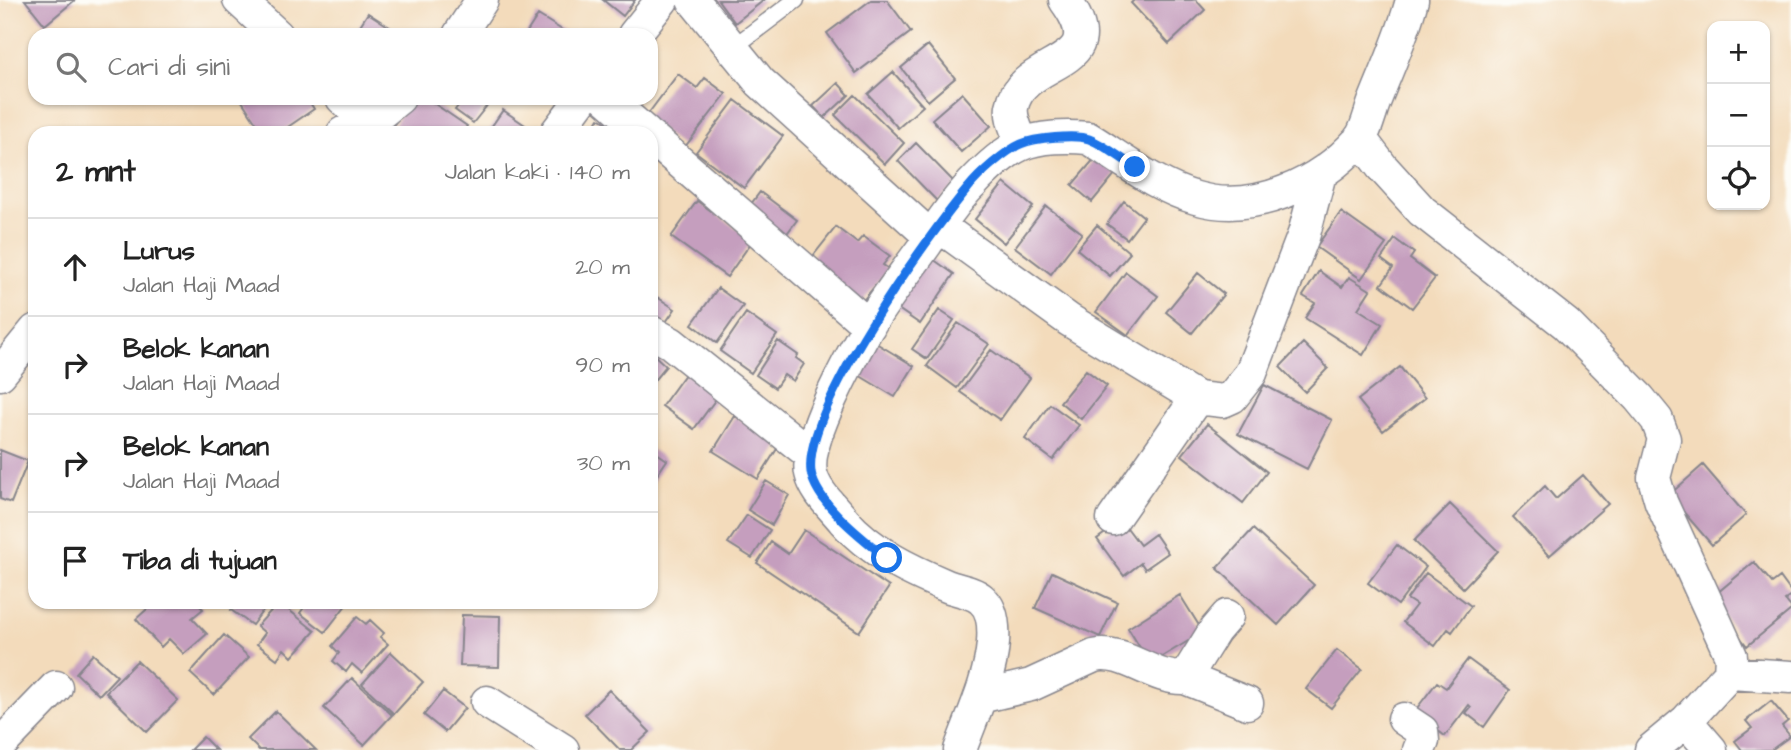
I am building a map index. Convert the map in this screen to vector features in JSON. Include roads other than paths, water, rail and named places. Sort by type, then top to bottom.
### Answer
[{"type":"street","points":[[239,0],[269,28]]},
{"type":"street","points":[[464,28],[482,0]]},
{"type":"street","points":[[640,28],[662,0]]},
{"type":"street","points":[[693,0],[760,82],[935,232],[1069,320],[1197,398],[1223,401],[1232,397],[1251,373],[1304,234],[1320,174]]},
{"type":"street","points":[[1022,144],[1012,118],[1015,99],[1028,82],[1077,48],[1082,37],[1078,17],[1065,0]]},
{"type":"street","points":[[960,750],[980,697],[993,646],[993,626],[984,601],[887,558],[851,529],[820,493],[811,474],[810,454],[831,401],[869,326],[970,185],[1008,152],[1022,144],[1045,139],[1088,138],[1176,191],[1216,202],[1256,202],[1320,174],[1360,138],[1406,24],[1412,0]]},
{"type":"street","points":[[345,105],[355,126]]},
{"type":"street","points":[[357,126],[392,105]]},
{"type":"street","points":[[562,126],[581,105]]},
{"type":"street","points":[[597,105],[634,126]]},
{"type":"street","points":[[1360,138],[1422,211],[1566,324],[1657,420],[1664,439],[1654,478],[1661,502],[1731,656],[1730,673],[1686,721],[1651,750]]},
{"type":"street","points":[[658,143],[869,326]]},
{"type":"street","points":[[658,336],[671,343],[810,454]]},
{"type":"street","points":[[0,374],[28,340]]},
{"type":"street","points":[[1113,519],[1197,398]]},
{"type":"street","points":[[1185,678],[1215,629],[1227,616]]},
{"type":"street","points":[[980,697],[1031,685],[1094,656],[1105,654],[1117,656],[1163,676],[1185,678],[1247,703]]},
{"type":"street","points":[[1730,673],[1791,677]]},
{"type":"street","points":[[0,745],[56,687]]},
{"type":"street","points":[[487,702],[563,750]]},
{"type":"street","points":[[1404,719],[1422,731],[1423,741],[1419,750]]},
{"type":"street","points":[[1686,721],[1712,750]]},
{"type":"lane","points":[[731,49],[796,0]]}]
